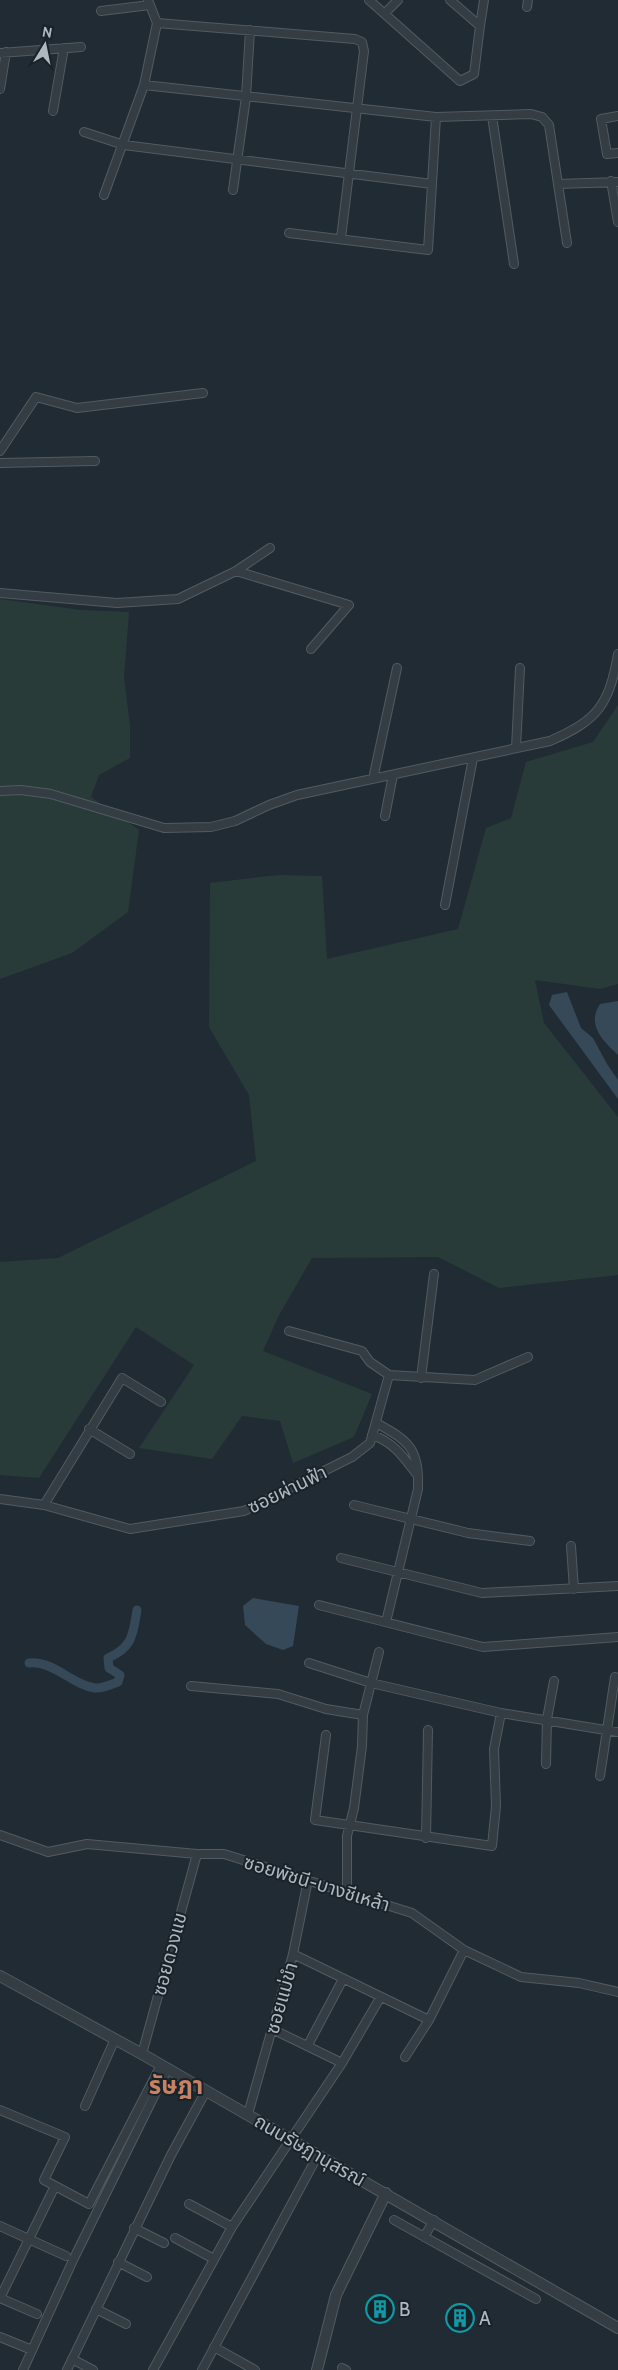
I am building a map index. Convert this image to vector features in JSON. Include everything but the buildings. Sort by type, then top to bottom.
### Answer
[{"type":"street","points":[[369,0],[460,81],[474,74],[484,0]]},
{"type":"street","points":[[384,14],[398,0]]},
{"type":"street","points":[[450,0],[480,26]]},
{"type":"street","points":[[101,11],[149,2],[157,23],[144,86],[124,145],[104,195]]},
{"type":"street","points":[[157,23],[355,39],[362,42],[364,51],[341,238]]},
{"type":"street","points":[[233,190],[246,96],[250,30]]},
{"type":"street","points":[[0,89],[3,52],[81,47]]},
{"type":"street","points":[[53,111],[64,48]]},
{"type":"street","points":[[144,86],[436,117],[531,114],[542,117],[549,125],[567,243]]},
{"type":"street","points":[[492,116],[514,264]]},
{"type":"street","points":[[618,116],[601,119],[607,154],[618,153]]},
{"type":"street","points":[[289,233],[428,250],[436,117]]},
{"type":"street","points":[[84,132],[124,145],[432,184]]},
{"type":"street","points":[[558,184],[614,182],[618,222]]},
{"type":"street","points":[[0,451],[36,397],[77,408],[204,393]]},
{"type":"street","points":[[0,464],[95,461]]},
{"type":"street","points":[[0,593],[117,603],[178,599],[236,571],[270,548]]},
{"type":"street","points":[[236,571],[349,605],[311,649]]},
{"type":"street","points":[[0,791],[21,790],[51,794],[164,828],[211,827],[235,821],[269,805],[297,795],[550,741],[573,731],[603,706],[613,681],[618,654]]},
{"type":"street","points":[[373,779],[397,668]]},
{"type":"street","points":[[516,748],[520,668]]},
{"type":"street","points":[[445,905],[473,758]]},
{"type":"street","points":[[385,816],[394,774]]},
{"type":"street","points":[[421,1378],[434,1274]]},
{"type":"street","points":[[289,1331],[362,1352],[370,1362],[389,1375],[475,1380],[517,1360],[528,1357]]},
{"type":"street","name":"ซอยผ่านฟ้า","points":[[0,1498],[44,1505],[130,1529],[244,1511],[352,1457],[370,1443],[389,1375]]},
{"type":"street","points":[[44,1505],[122,1378],[161,1402]]},
{"type":"street","points":[[376,1423],[394,1432],[415,1454],[418,1476],[418,1489],[386,1622]]},
{"type":"street","points":[[89,1430],[130,1454]]},
{"type":"street","points":[[372,1435],[386,1439],[396,1448],[418,1476]]},
{"type":"street","points":[[354,1505],[468,1533],[530,1541]]},
{"type":"street","points":[[571,1546],[574,1589]]},
{"type":"street","points":[[341,1558],[482,1593],[618,1586]]},
{"type":"street","points":[[320,1605],[484,1647],[618,1637]]},
{"type":"street","points":[[347,1893],[348,1836],[354,1808],[362,1746],[363,1715],[379,1652]]},
{"type":"street","points":[[309,1662],[371,1683],[501,1713],[618,1732]]},
{"type":"street","points":[[600,1776],[615,1677]]},
{"type":"street","points":[[546,1764],[547,1719],[554,1681]]},
{"type":"street","points":[[191,1686],[278,1694],[326,1709],[363,1715]]},
{"type":"street","points":[[326,1735],[315,1820],[350,1824],[426,1838],[492,1846],[496,1806],[494,1749],[501,1713]]},
{"type":"street","points":[[426,1838],[428,1730]]},
{"type":"street","name":"ซอยพัชนี-บางชีเหล้า","points":[[0,1835],[48,1852],[87,1844],[197,1854],[224,1854],[412,1913],[464,1950],[521,1977],[579,1983],[618,1992]]},
{"type":"street","name":"ซอยดวงแข","points":[[142,2054],[197,1854]]},
{"type":"street","name":"ซอยแม่ขำ","points":[[248,2114],[293,1954],[308,1880]]},
{"type":"street","points":[[404,2057],[429,2020],[464,1950]]},
{"type":"street","points":[[293,1954],[380,1998],[429,2020]]},
{"type":"street","name":"ถนนรัษฎานุสรณ์","points":[[0,1976],[248,2114],[618,2328]]},
{"type":"street","points":[[308,2045],[343,1979]]},
{"type":"street","points":[[153,2370],[232,2227],[342,2063],[380,1998]]},
{"type":"street","points":[[272,2029],[342,2063]]},
{"type":"street","points":[[84,2106],[116,2039]]},
{"type":"street","points":[[0,2110],[65,2137],[44,2180],[90,2204],[164,2067]]},
{"type":"street","points":[[23,2370],[164,2067]]},
{"type":"street","points":[[67,2370],[134,2228],[206,2091]]},
{"type":"street","points":[[202,2370],[318,2155]]},
{"type":"street","points":[[37,2314],[0,2298],[54,2186]]},
{"type":"street","points":[[317,2370],[336,2295],[386,2193]]},
{"type":"street","points":[[189,2204],[232,2227]]},
{"type":"street","points":[[394,2220],[536,2299]]},
{"type":"street","points":[[424,2237],[434,2220]]},
{"type":"street","points":[[0,2226],[66,2256]]},
{"type":"street","points":[[134,2228],[164,2243]]},
{"type":"street","points":[[175,2238],[214,2259]]},
{"type":"street","points":[[118,2262],[147,2277]]},
{"type":"street","points":[[502,2280],[511,2265]]},
{"type":"street","points":[[96,2309],[126,2324]]},
{"type":"street","points":[[0,2337],[32,2350]]},
{"type":"street","points":[[214,2347],[255,2370]]},
{"type":"street","points":[[72,2359],[93,2370]]},
{"type":"shaded area","points":[[0,599],[81,610],[129,612],[124,677],[130,726],[130,758],[99,775],[91,797],[139,830],[128,912],[72,953],[0,979]]},
{"type":"shaded area","points":[[618,705],[618,984],[600,989],[535,980],[544,1023],[618,1117],[618,1275],[499,1288],[438,1257],[312,1258],[278,1317],[263,1351],[372,1394],[354,1437],[293,1463],[280,1421],[242,1416],[212,1459],[139,1448],[194,1365],[136,1327],[39,1478],[0,1475],[0,1262],[58,1258],[256,1161],[249,1095],[209,1027],[210,883],[278,875],[322,876],[327,959],[458,929],[486,828],[511,818],[526,762],[593,742]]},
{"type":"water","points":[[567,992],[581,1028],[593,1038],[618,1080],[618,1099],[549,1005],[552,995]]},
{"type":"water","points":[[618,1001],[618,1055],[598,1032],[595,1019],[600,1004]]},
{"type":"water","points":[[253,1598],[299,1606],[293,1646],[283,1650],[266,1644],[245,1625],[243,1606]]},
{"type":"waterway","points":[[29,1663],[46,1665],[78,1682],[95,1688],[118,1682],[120,1675],[109,1668],[108,1658],[123,1649],[127,1644],[133,1633],[137,1610]]},
{"type":"place","name":"B","points":[[380,2309]]},
{"type":"place","name":"A","points":[[460,2318]]},
{"type":"district","name":"รัษฎา","points":[[176,2086]]}]
